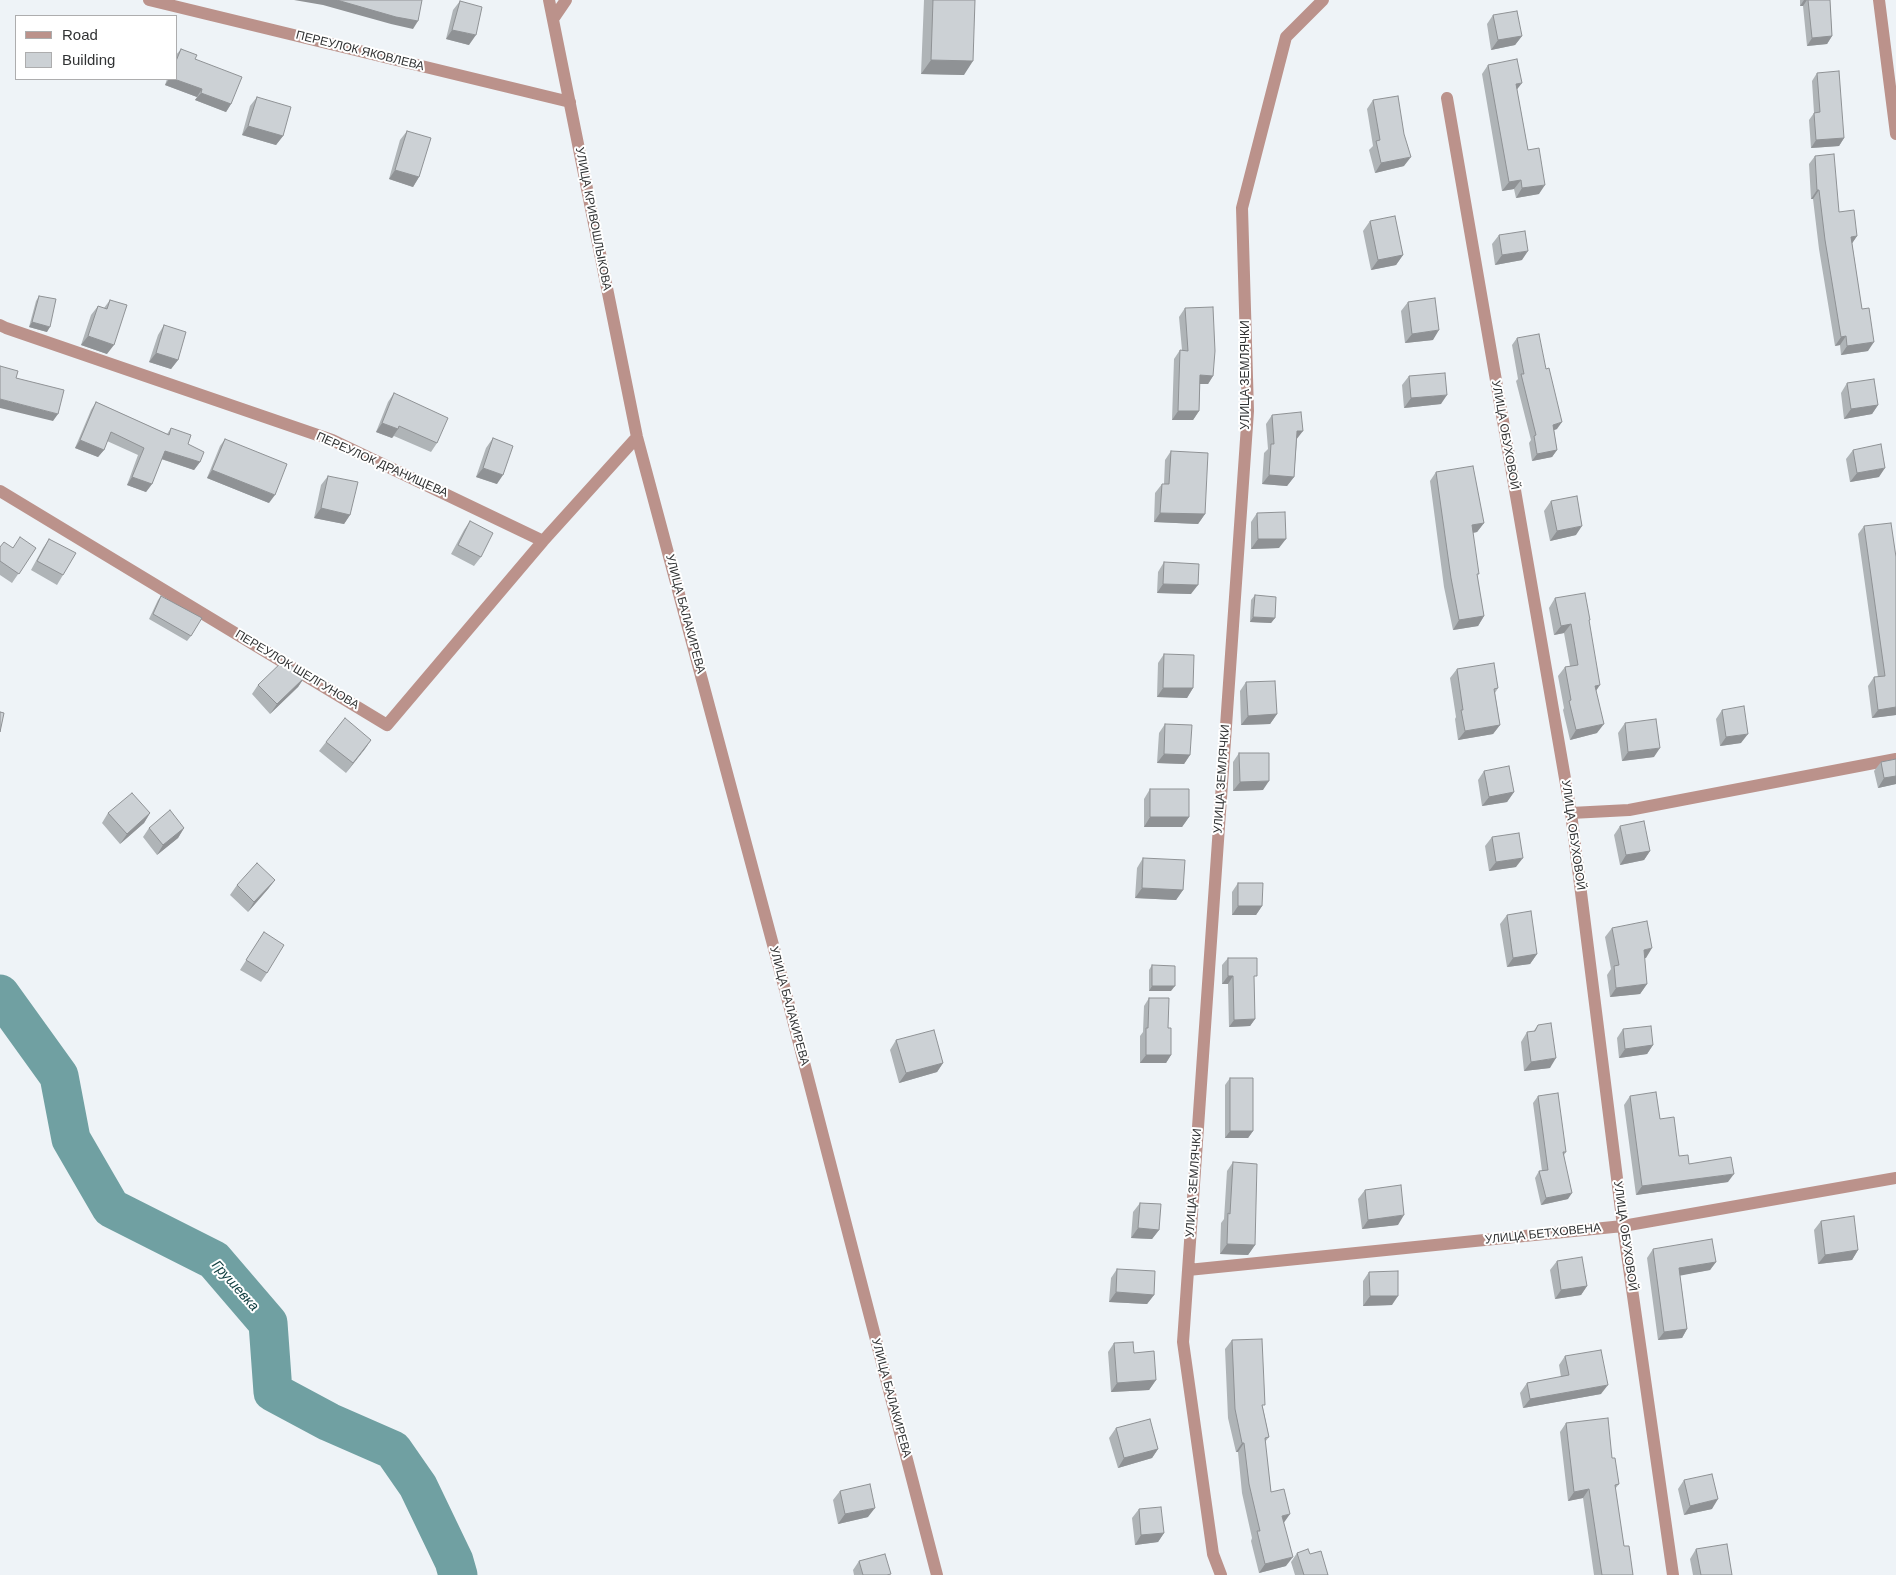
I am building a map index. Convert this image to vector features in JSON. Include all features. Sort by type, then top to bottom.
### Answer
[{"type":"street","name":"ПЕРЕУЛОК ЯКОВЛЕВА","points":[[149,0],[570,102]]},
{"type":"street","name":"УЛИЦА КРИВОШЛЫКОВА","points":[[549,0],[637,438]]},
{"type":"street","points":[[553,18],[566,0]]},
{"type":"street","name":"УЛИЦА ЗЕМЛЯЧКИ","points":[[1221,1575],[1213,1554],[1183,1342],[1248,411],[1242,208],[1286,37],[1323,0]]},
{"type":"street","points":[[1879,0],[1896,134]]},
{"type":"street","name":"УЛИЦА ОБУХОВОЙ","points":[[1447,98],[1571,813],[1623,1226],[1673,1575]]},
{"type":"street","name":"ПЕРЕУЛОК ДРАНИЩЕВА","points":[[0,324],[6,328],[332,440],[543,540]]},
{"type":"street","points":[[543,540],[637,438]]},
{"type":"street","name":"УЛИЦА БАЛАКИРЕВА","points":[[637,438],[787,997],[937,1575]]},
{"type":"street","name":"ПЕРЕУЛОК ШЕЛГУНОВА","points":[[0,491],[386,725],[543,540]]},
{"type":"street","points":[[1571,813],[1629,810],[1896,759]]},
{"type":"street","name":"УЛИЦА БЕТХОВЕНА","points":[[1188,1270],[1623,1226],[1896,1178]]},
{"type":"building","points":[[337,0],[422,0],[418,21],[396,17]]},
{"type":"building","points":[[933,0],[975,0],[973,61],[931,60]]},
{"type":"building","points":[[1808,0],[1830,0],[1832,36],[1812,38]]},
{"type":"building","points":[[460,1],[482,7],[476,35],[452,30]]},
{"type":"building","points":[[1517,11],[1522,36],[1498,40],[1493,15]]},
{"type":"building","points":[[181,49],[197,55],[195,59],[242,77],[231,104],[201,93],[202,89],[177,80],[178,56]]},
{"type":"building","points":[[1517,59],[1522,83],[1516,84],[1528,150],[1539,148],[1545,185],[1522,188],[1521,180],[1509,182],[1488,65]]},
{"type":"building","points":[[1839,71],[1844,138],[1816,140],[1814,113],[1820,112],[1817,73]]},
{"type":"building","points":[[1398,96],[1404,134],[1411,157],[1381,163],[1376,141],[1380,140],[1373,100]]},
{"type":"building","points":[[257,97],[291,107],[283,136],[248,126]]},
{"type":"building","points":[[407,131],[431,138],[419,177],[395,170]]},
{"type":"building","points":[[1834,154],[1839,212],[1854,210],[1857,236],[1851,237],[1862,309],[1869,308],[1874,342],[1847,346],[1846,336],[1841,337],[1819,190],[1817,190],[1815,156]]},
{"type":"building","points":[[1395,216],[1403,255],[1378,260],[1370,221]]},
{"type":"building","points":[[1525,231],[1528,251],[1502,255],[1499,235]]},
{"type":"building","points":[[39,296],[56,299],[50,327],[32,322]]},
{"type":"building","points":[[1435,298],[1439,330],[1412,334],[1408,302]]},
{"type":"building","points":[[110,300],[127,305],[114,345],[88,336],[98,306],[107,309]]},
{"type":"building","points":[[1213,307],[1215,351],[1213,376],[1200,375],[1199,411],[1178,411],[1180,350],[1188,351],[1185,308]]},
{"type":"building","points":[[164,325],[186,332],[178,360],[156,353]]},
{"type":"building","points":[[1539,334],[1546,369],[1549,368],[1562,422],[1553,425],[1557,450],[1537,454],[1534,436],[1536,435],[1521,374],[1524,374],[1517,338]]},
{"type":"building","points":[[0,366],[18,371],[16,378],[64,390],[58,414],[0,399]]},
{"type":"building","points":[[1445,373],[1447,395],[1411,398],[1409,376]]},
{"type":"building","points":[[1874,379],[1878,405],[1851,409],[1847,383]]},
{"type":"building","points":[[394,393],[448,418],[437,443],[399,426],[398,429],[382,423]]},
{"type":"building","points":[[96,402],[169,435],[171,428],[191,435],[188,444],[204,452],[200,462],[165,451],[152,484],[132,477],[144,448],[111,432],[104,450],[80,440]]},
{"type":"building","points":[[1301,412],[1303,431],[1297,431],[1294,477],[1269,475],[1271,444],[1274,444],[1272,415]]},
{"type":"building","points":[[493,438],[513,446],[503,475],[483,468]]},
{"type":"building","points":[[225,439],[287,464],[275,495],[212,470]]},
{"type":"building","points":[[1881,444],[1885,468],[1857,473],[1853,450]]},
{"type":"building","points":[[1171,451],[1208,453],[1205,514],[1160,513],[1162,484],[1169,484]]},
{"type":"building","points":[[1473,466],[1484,523],[1472,525],[1484,616],[1459,620],[1436,472]]},
{"type":"building","points":[[328,476],[358,482],[350,515],[321,508]]},
{"type":"building","points":[[1577,496],[1582,526],[1557,531],[1551,501]]},
{"type":"building","points":[[1285,512],[1286,539],[1258,539],[1257,513]]},
{"type":"building","points":[[470,521],[493,533],[481,557],[458,545]]},
{"type":"building","points":[[1891,523],[1896,557],[1896,707],[1878,710],[1874,677],[1885,676],[1864,526]]},
{"type":"building","points":[[20,537],[36,548],[19,574],[0,561],[0,547],[4,542],[13,548]]},
{"type":"building","points":[[49,539],[76,553],[63,575],[37,561]]},
{"type":"building","points":[[1164,562],[1199,564],[1198,585],[1163,584]]},
{"type":"building","points":[[1585,593],[1600,685],[1595,686],[1604,724],[1576,730],[1569,701],[1571,700],[1565,667],[1578,665],[1571,624],[1561,626],[1555,598]]},
{"type":"building","points":[[1255,595],[1276,597],[1275,618],[1253,617]]},
{"type":"building","points":[[161,596],[202,618],[191,636],[153,614]]},
{"type":"building","points":[[1164,654],[1194,655],[1193,688],[1163,688]]},
{"type":"building","points":[[285,659],[304,678],[277,704],[258,685]]},
{"type":"building","points":[[1494,663],[1498,688],[1494,689],[1500,725],[1465,731],[1457,669]]},
{"type":"building","points":[[1275,681],[1277,714],[1248,716],[1246,682]]},
{"type":"building","points":[[1744,706],[1748,734],[1726,737],[1722,710]]},
{"type":"building","points":[[0,712],[4,713],[0,732]]},
{"type":"building","points":[[345,718],[371,740],[353,763],[326,742]]},
{"type":"building","points":[[1656,719],[1660,748],[1628,752],[1625,723]]},
{"type":"building","points":[[1165,724],[1192,725],[1190,755],[1164,754]]},
{"type":"building","points":[[1239,753],[1269,753],[1269,781],[1240,782]]},
{"type":"building","points":[[1896,759],[1896,776],[1884,778],[1881,762]]},
{"type":"building","points":[[1509,766],[1514,792],[1489,797],[1484,771]]},
{"type":"building","points":[[1150,789],[1189,789],[1189,817],[1150,817]]},
{"type":"building","points":[[132,793],[150,813],[127,834],[108,813]]},
{"type":"building","points":[[170,810],[184,828],[163,845],[149,828]]},
{"type":"building","points":[[1644,821],[1650,851],[1626,855],[1620,826]]},
{"type":"building","points":[[1519,833],[1523,858],[1496,862],[1492,837]]},
{"type":"building","points":[[1143,858],[1185,860],[1183,890],[1142,888]]},
{"type":"building","points":[[257,863],[275,880],[254,902],[237,885]]},
{"type":"building","points":[[1238,883],[1263,883],[1262,906],[1238,906]]},
{"type":"building","points":[[1531,911],[1537,954],[1513,958],[1507,915]]},
{"type":"building","points":[[1647,921],[1652,948],[1644,950],[1647,984],[1616,988],[1614,966],[1619,965],[1612,928]]},
{"type":"building","points":[[264,932],[284,945],[267,973],[246,960]]},
{"type":"building","points":[[1228,958],[1257,958],[1257,976],[1254,976],[1255,1019],[1234,1020],[1233,976],[1228,976]]},
{"type":"building","points":[[1152,965],[1175,966],[1175,986],[1152,986]]},
{"type":"building","points":[[1149,998],[1169,998],[1168,1028],[1171,1028],[1171,1055],[1146,1055]]},
{"type":"building","points":[[1551,1023],[1556,1058],[1531,1062],[1527,1032],[1535,1031],[1538,1025]]},
{"type":"building","points":[[1651,1026],[1653,1045],[1625,1049],[1623,1029]]},
{"type":"building","points":[[934,1030],[943,1063],[906,1073],[896,1040]]},
{"type":"building","points":[[1230,1078],[1253,1078],[1253,1131],[1230,1131]]},
{"type":"building","points":[[1656,1092],[1660,1119],[1674,1117],[1679,1156],[1688,1155],[1689,1164],[1731,1157],[1734,1174],[1642,1186],[1630,1096]]},
{"type":"building","points":[[1558,1093],[1566,1152],[1563,1152],[1572,1193],[1546,1198],[1539,1171],[1548,1170],[1538,1096]]},
{"type":"building","points":[[1233,1162],[1257,1164],[1255,1245],[1227,1244]]},
{"type":"building","points":[[1401,1185],[1404,1215],[1368,1220],[1365,1190]]},
{"type":"building","points":[[1140,1203],[1161,1204],[1159,1230],[1138,1228]]},
{"type":"building","points":[[1854,1216],[1858,1250],[1825,1255],[1821,1221]]},
{"type":"building","points":[[1712,1239],[1716,1262],[1679,1268],[1687,1329],[1664,1332],[1653,1249]]},
{"type":"building","points":[[1582,1257],[1587,1286],[1561,1290],[1557,1261]]},
{"type":"building","points":[[1117,1269],[1155,1271],[1154,1295],[1116,1292]]},
{"type":"building","points":[[1398,1271],[1398,1296],[1370,1296],[1369,1272]]},
{"type":"building","points":[[1262,1339],[1265,1405],[1262,1405],[1269,1437],[1265,1438],[1271,1492],[1284,1489],[1290,1514],[1282,1516],[1293,1557],[1265,1564],[1257,1531],[1260,1531],[1249,1484],[1244,1443],[1242,1443],[1235,1409],[1232,1340]]},
{"type":"building","points":[[1133,1342],[1134,1353],[1154,1351],[1156,1380],[1117,1383],[1114,1343]]},
{"type":"building","points":[[1601,1350],[1608,1385],[1530,1399],[1527,1383],[1569,1375],[1565,1356]]},
{"type":"building","points":[[1608,1418],[1612,1458],[1615,1458],[1619,1484],[1615,1485],[1624,1546],[1629,1546],[1633,1575],[1602,1575],[1589,1489],[1574,1492],[1566,1423]]},
{"type":"building","points":[[1150,1419],[1158,1449],[1124,1458],[1116,1428]]},
{"type":"building","points":[[1712,1474],[1718,1499],[1690,1506],[1684,1480]]},
{"type":"building","points":[[870,1484],[875,1508],[845,1514],[840,1491]]},
{"type":"building","points":[[1161,1507],[1164,1533],[1141,1535],[1139,1509]]},
{"type":"building","points":[[1727,1544],[1732,1575],[1701,1575],[1696,1549]]},
{"type":"building","points":[[1308,1549],[1310,1554],[1321,1551],[1328,1575],[1304,1575],[1297,1553]]},
{"type":"building","points":[[885,1554],[891,1574],[863,1575],[859,1561]]},
{"type":"waterway","name":"Грушевка","points":[[0,994],[59,1076],[71,1139],[111,1208],[214,1260],[268,1323],[273,1392],[329,1422],[393,1450],[418,1486],[454,1561],[458,1575]]}]
